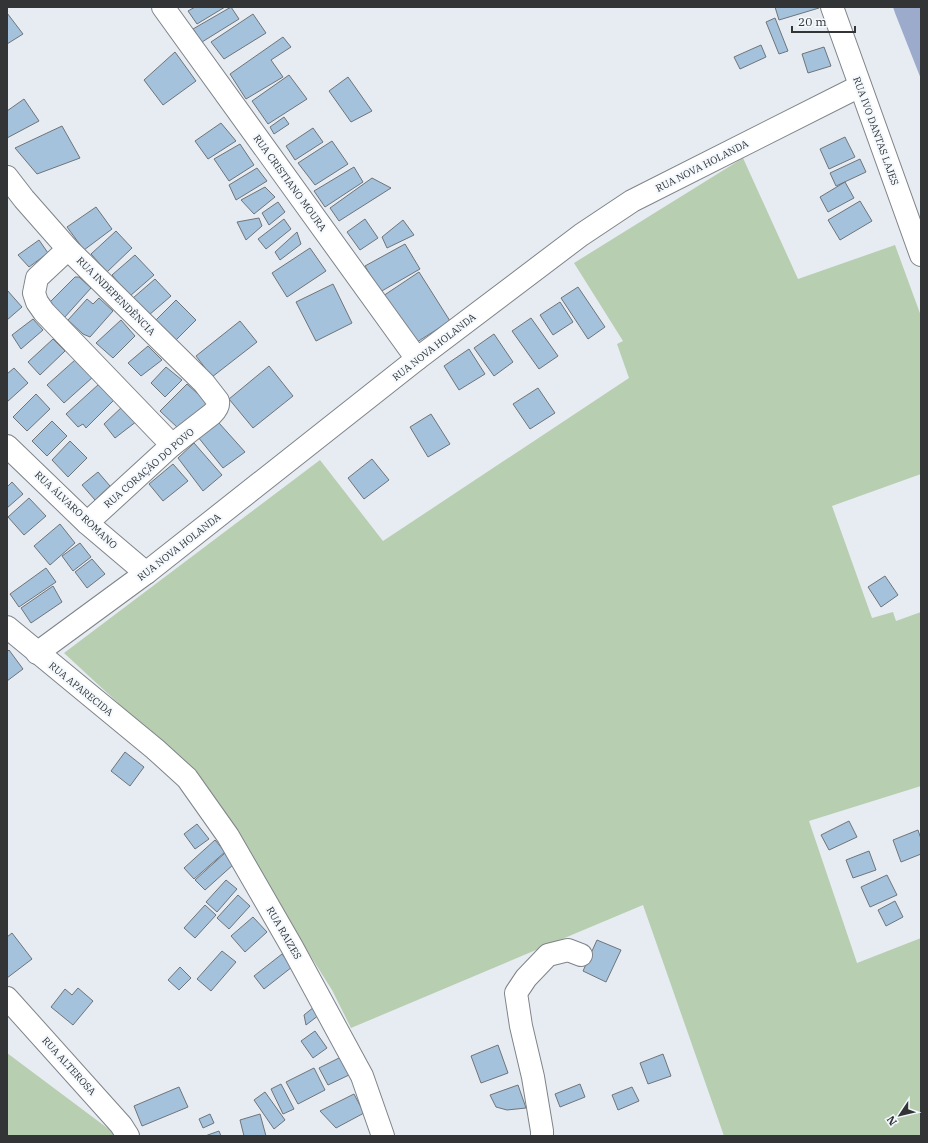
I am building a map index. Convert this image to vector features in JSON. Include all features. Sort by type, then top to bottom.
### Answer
[{"type":"street","name":"RUA CRISTIANO MOURA","points":[[163,7],[417,359]]},
{"type":"street","name":"RUA IVO DANTAS LAJES","points":[[832,7],[921,255]]},
{"type":"street","name":"RUA NOVA HOLANDA","points":[[37,653],[146,573],[417,359],[581,235],[632,201],[860,86]]},
{"type":"street","name":"RUA INDEPENDÊNCIA","points":[[7,177],[24,199],[68,249],[204,384],[218,401],[216,409],[212,414]]},
{"type":"street","points":[[68,249],[37,278],[34,293],[37,302],[44,312],[172,445]]},
{"type":"street","name":"RUA CORAÇÃO DO POVO","points":[[87,523],[172,445],[212,414]]},
{"type":"street","name":"RUA ÁLVARO ROMANO","points":[[7,446],[87,523],[146,573]]},
{"type":"street","name":"RUA APARECIDA","points":[[7,627],[155,749]]},
{"type":"street","name":"RUA RAIZES","points":[[155,749],[187,778],[228,836],[292,947],[362,1076],[376,1134]]},
{"type":"street","points":[[542,1136],[535,1084],[521,1026],[516,993],[526,978],[548,955],[568,950],[581,955]]},
{"type":"street","name":"RUA ALTEROSA","points":[[7,998],[121,1125],[128,1136]]},
{"type":"green space","points":[[743,158],[798,279],[895,245],[921,316],[921,474],[832,506],[872,618],[893,612],[896,621],[921,612],[921,786],[809,821],[857,963],[921,938],[921,1136],[724,1136],[643,905],[351,1028],[332,990],[197,776],[64,653],[320,460],[383,541],[629,378],[617,344],[623,341],[574,263]]},
{"type":"green space","points":[[7,1053],[118,1136],[7,1136]]},
{"type":"water","points":[[893,7],[921,7],[921,79],[895,13]]},
{"type":"building","points":[[195,7],[225,7],[197,24],[188,11]]},
{"type":"building","points":[[231,7],[239,19],[202,42],[193,29]]},
{"type":"building","points":[[775,7],[818,7],[819,8],[779,20]]},
{"type":"building","points":[[7,13],[23,34],[7,44]]},
{"type":"building","points":[[253,14],[266,33],[224,59],[211,42]]},
{"type":"building","points":[[775,18],[788,51],[779,54],[766,22]]},
{"type":"building","points":[[283,37],[291,47],[271,60],[283,77],[246,99],[230,74]]},
{"type":"building","points":[[761,45],[766,57],[740,69],[734,57]]},
{"type":"building","points":[[824,47],[831,66],[808,73],[802,54]]},
{"type":"building","points":[[175,52],[196,81],[163,105],[144,80]]},
{"type":"building","points":[[289,75],[307,99],[268,124],[252,101]]},
{"type":"building","points":[[348,77],[372,111],[351,122],[329,91]]},
{"type":"building","points":[[24,99],[39,121],[7,138],[7,111]]},
{"type":"building","points":[[284,117],[289,124],[274,134],[270,127]]},
{"type":"building","points":[[221,123],[236,141],[208,159],[195,141]]},
{"type":"building","points":[[62,126],[80,158],[37,174],[15,148]]},
{"type":"building","points":[[313,128],[323,142],[295,160],[286,146]]},
{"type":"building","points":[[845,137],[855,157],[829,169],[820,149]]},
{"type":"building","points":[[332,141],[348,164],[315,185],[298,163]]},
{"type":"building","points":[[240,144],[254,165],[229,181],[214,159]]},
{"type":"building","points":[[860,159],[866,172],[836,186],[830,173]]},
{"type":"building","points":[[354,167],[363,182],[325,207],[314,191]]},
{"type":"building","points":[[257,168],[267,181],[236,200],[229,185]]},
{"type":"building","points":[[372,178],[391,188],[339,221],[330,208]]},
{"type":"building","points":[[845,182],[854,198],[828,212],[820,197]]},
{"type":"building","points":[[265,187],[275,197],[254,214],[241,200]]},
{"type":"building","points":[[860,201],[872,221],[840,240],[828,220]]},
{"type":"building","points":[[278,202],[285,212],[269,225],[262,213]]},
{"type":"building","points":[[96,207],[112,229],[84,250],[67,227]]},
{"type":"building","points":[[259,218],[262,226],[246,240],[237,222]]},
{"type":"building","points":[[284,219],[291,229],[266,249],[258,239]]},
{"type":"building","points":[[365,219],[378,238],[360,250],[347,232]]},
{"type":"building","points":[[403,220],[414,235],[387,248],[382,237]]},
{"type":"building","points":[[116,231],[132,248],[107,272],[91,254]]},
{"type":"building","points":[[297,232],[301,244],[280,260],[275,252]]},
{"type":"building","points":[[39,240],[48,253],[29,267],[18,255]]},
{"type":"building","points":[[405,244],[420,269],[380,292],[365,266]]},
{"type":"building","points":[[310,248],[326,271],[287,297],[272,273]]},
{"type":"building","points":[[135,255],[154,275],[130,296],[112,275]]},
{"type":"building","points":[[419,272],[450,321],[414,344],[383,296]]},
{"type":"building","points":[[75,277],[79,277],[91,288],[64,318],[49,303]]},
{"type":"building","points":[[155,279],[171,296],[149,315],[133,298]]},
{"type":"building","points":[[333,284],[352,323],[316,341],[296,302]]},
{"type":"building","points":[[578,287],[605,327],[588,339],[561,298]]},
{"type":"building","points":[[7,290],[22,307],[7,320]]},
{"type":"building","points":[[99,298],[113,311],[90,337],[83,334],[68,320],[87,299],[93,304]]},
{"type":"building","points":[[176,300],[196,320],[175,341],[155,321]]},
{"type":"building","points":[[560,302],[573,322],[553,335],[540,315]]},
{"type":"building","points":[[531,318],[558,356],[539,369],[512,331]]},
{"type":"building","points":[[33,319],[43,330],[21,349],[12,335]]},
{"type":"building","points":[[121,320],[135,336],[113,358],[96,343]]},
{"type":"building","points":[[240,321],[257,342],[212,377],[196,356]]},
{"type":"building","points":[[494,334],[513,362],[494,376],[474,348]]},
{"type":"building","points":[[53,339],[65,351],[40,375],[28,362]]},
{"type":"building","points":[[148,346],[162,360],[141,376],[128,363]]},
{"type":"building","points":[[469,349],[485,374],[459,390],[444,366]]},
{"type":"building","points":[[75,360],[93,377],[64,403],[47,385]]},
{"type":"building","points":[[269,366],[293,396],[253,428],[229,399]]},
{"type":"building","points":[[166,367],[182,380],[165,397],[151,383]]},
{"type":"building","points":[[14,368],[28,383],[7,402],[7,374]]},
{"type":"building","points":[[99,384],[115,399],[86,428],[83,424],[78,427],[66,414]]},
{"type":"building","points":[[187,384],[208,403],[179,429],[160,411]]},
{"type":"building","points":[[538,388],[555,413],[530,429],[513,404]]},
{"type":"building","points":[[36,394],[50,409],[27,431],[13,417]]},
{"type":"building","points":[[123,406],[137,421],[115,438],[104,424]]},
{"type":"building","points":[[431,414],[450,444],[428,457],[410,427]]},
{"type":"building","points":[[52,421],[67,436],[47,456],[32,441]]},
{"type":"building","points":[[219,423],[245,452],[223,468],[198,437]]},
{"type":"building","points":[[70,441],[87,458],[68,477],[52,460]]},
{"type":"building","points":[[194,443],[222,475],[203,491],[178,458]]},
{"type":"building","points":[[372,459],[389,480],[364,499],[348,478]]},
{"type":"building","points":[[173,464],[188,481],[163,501],[149,484]]},
{"type":"building","points":[[98,472],[110,486],[95,500],[82,485]]},
{"type":"building","points":[[12,482],[23,494],[7,508],[7,487]]},
{"type":"building","points":[[29,498],[46,516],[24,535],[8,517]]},
{"type":"building","points":[[60,524],[75,543],[50,565],[34,546]]},
{"type":"building","points":[[80,543],[91,557],[73,571],[62,556]]},
{"type":"building","points":[[92,559],[105,574],[87,588],[75,572]]},
{"type":"building","points":[[46,568],[56,582],[19,607],[10,594]]},
{"type":"building","points":[[885,576],[898,595],[881,607],[868,587]]},
{"type":"building","points":[[53,586],[62,602],[31,623],[21,608]]},
{"type":"building","points":[[9,650],[23,669],[7,681],[7,652]]},
{"type":"building","points":[[125,752],[144,767],[130,786],[111,771]]},
{"type":"building","points":[[849,821],[857,837],[829,850],[821,835]]},
{"type":"building","points":[[197,824],[209,839],[195,849],[184,834]]},
{"type":"building","points":[[918,830],[921,839],[921,854],[901,862],[893,840]]},
{"type":"building","points":[[215,840],[225,852],[194,879],[184,868]]},
{"type":"building","points":[[869,851],[876,870],[853,878],[846,860]]},
{"type":"building","points":[[225,853],[234,864],[205,890],[195,880]]},
{"type":"building","points":[[887,875],[897,895],[870,907],[861,887]]},
{"type":"building","points":[[226,880],[237,889],[217,912],[206,902]]},
{"type":"building","points":[[238,895],[250,906],[229,929],[217,918]]},
{"type":"building","points":[[895,901],[903,917],[886,926],[878,910]]},
{"type":"building","points":[[205,905],[216,915],[195,938],[184,928]]},
{"type":"building","points":[[253,917],[267,932],[245,952],[231,936]]},
{"type":"building","points":[[12,933],[32,959],[7,978],[7,937]]},
{"type":"building","points":[[597,940],[621,950],[606,982],[583,971]]},
{"type":"building","points":[[222,951],[236,962],[211,991],[197,979]]},
{"type":"building","points":[[282,954],[292,967],[264,989],[254,976]]},
{"type":"building","points":[[180,967],[191,978],[179,990],[168,980]]},
{"type":"building","points":[[78,988],[93,1001],[73,1025],[51,1007],[65,989],[72,995]]},
{"type":"building","points":[[314,1007],[319,1015],[306,1025],[304,1015]]},
{"type":"building","points":[[315,1031],[327,1048],[313,1058],[301,1041]]},
{"type":"building","points":[[498,1045],[508,1073],[481,1083],[471,1056]]},
{"type":"building","points":[[663,1054],[671,1076],[648,1084],[640,1063]]},
{"type":"building","points":[[341,1057],[349,1075],[328,1085],[319,1068]]},
{"type":"building","points":[[314,1068],[325,1090],[298,1104],[286,1082]]},
{"type":"building","points":[[281,1084],[294,1109],[283,1114],[271,1089]]},
{"type":"building","points":[[580,1084],[585,1097],[560,1107],[555,1094]]},
{"type":"building","points":[[518,1085],[526,1108],[507,1110],[496,1107],[490,1095]]},
{"type":"building","points":[[179,1087],[188,1107],[142,1126],[134,1106]]},
{"type":"building","points":[[632,1087],[639,1101],[618,1110],[612,1095]]},
{"type":"building","points":[[265,1092],[285,1120],[274,1129],[254,1100]]},
{"type":"building","points":[[354,1094],[364,1113],[336,1128],[320,1111]]},
{"type":"building","points":[[210,1114],[214,1123],[203,1128],[199,1119]]},
{"type":"building","points":[[260,1114],[266,1136],[244,1136],[240,1120]]},
{"type":"building","points":[[219,1131],[221,1136],[205,1136]]}]
